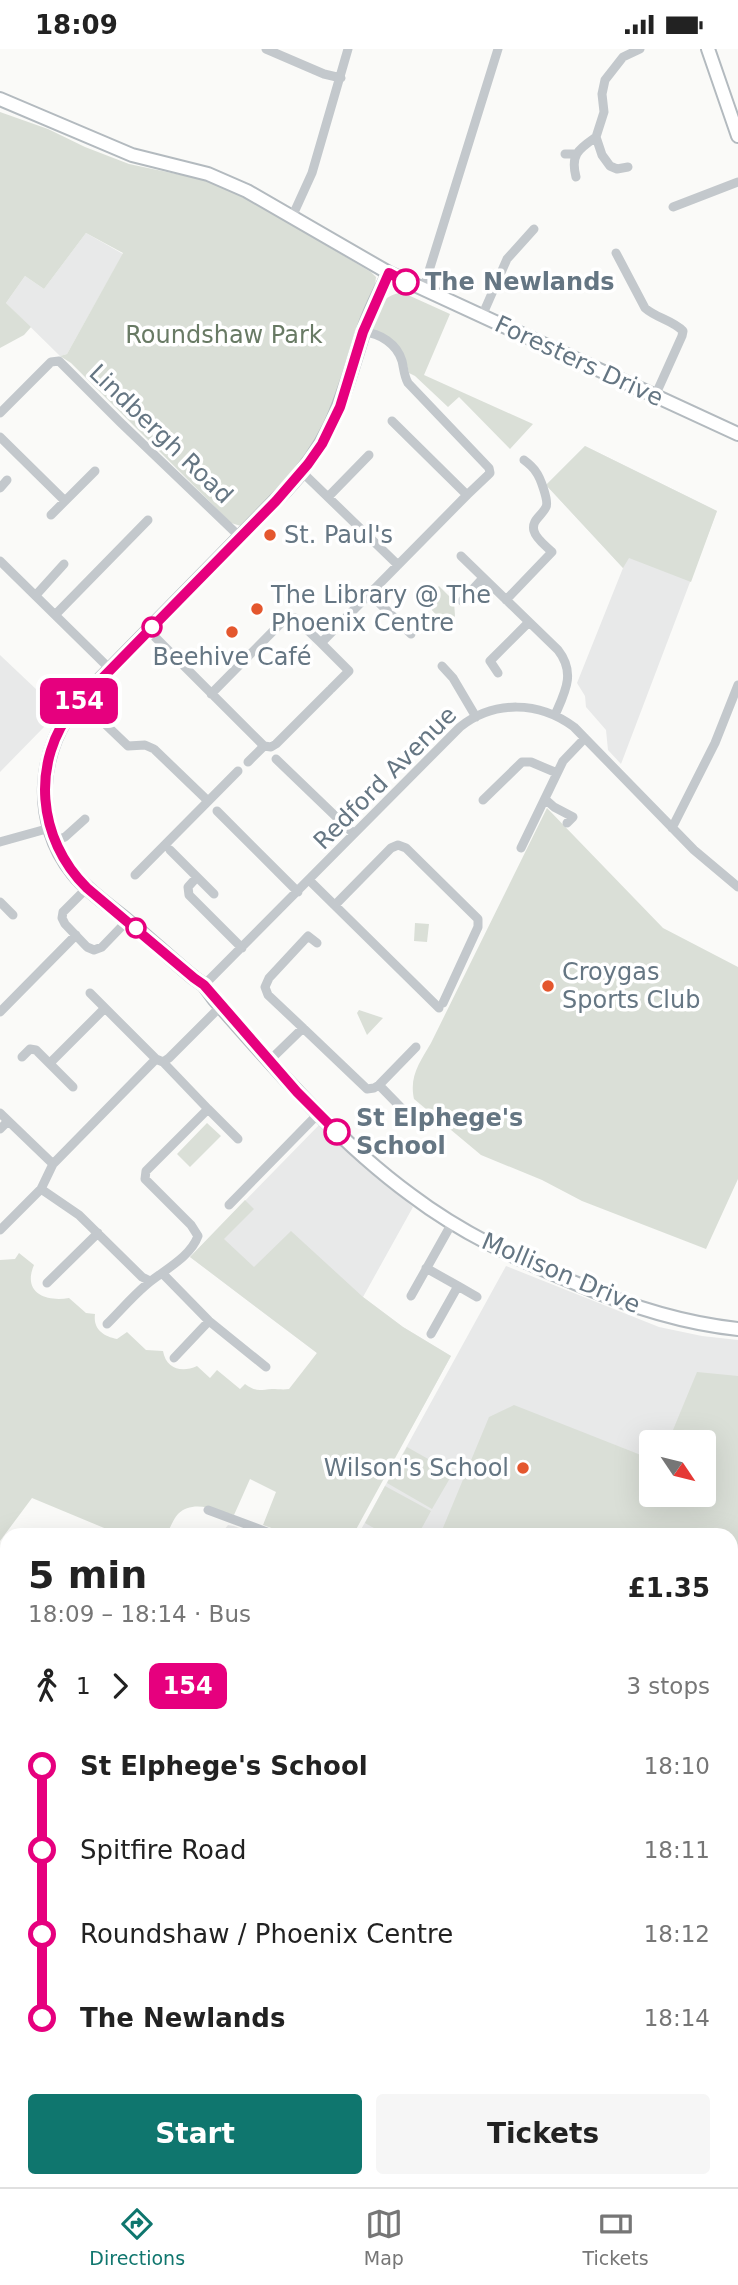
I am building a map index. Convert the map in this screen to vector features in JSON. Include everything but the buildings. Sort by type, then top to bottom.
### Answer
[{"type":"main road","points":[[708,49],[738,136]]},
{"type":"main road","name":"Foresters Drive","points":[[0,99],[132,155],[208,174],[247,191],[389,273],[738,434]]},
{"type":"main road","name":"Mollison Drive","points":[[389,273],[363,332],[340,407],[322,444],[302,472],[80,700],[63,723],[49,757],[44,792],[54,841],[67,865],[87,888],[204,985],[318,1114],[382,1173],[452,1223],[493,1247],[638,1308],[698,1325],[738,1329]]},
{"type":"street","points":[[267,49],[341,78]]},
{"type":"street","points":[[292,218],[312,173],[348,49]]},
{"type":"street","points":[[423,289],[498,49]]},
{"type":"street","points":[[628,167],[617,169],[610,166],[596,137],[604,112],[602,94],[605,80],[623,57],[640,49]]},
{"type":"street","points":[[576,177],[573,166],[576,155],[582,146],[596,137]]},
{"type":"street","points":[[565,153],[576,155]]},
{"type":"street","points":[[673,207],[738,182]]},
{"type":"street","points":[[482,316],[507,258],[534,229]]},
{"type":"street","points":[[617,253],[645,308],[682,331],[655,396]]},
{"type":"street","points":[[321,643],[487,476],[489,468],[408,383],[400,355],[394,346],[377,335],[363,332]]},
{"type":"street","name":"Lindbergh Road","points":[[0,413],[55,360],[59,361],[240,537]]},
{"type":"street","points":[[392,421],[467,495]]},
{"type":"street","points":[[0,437],[65,501]]},
{"type":"street","points":[[328,497],[369,455]]},
{"type":"street","points":[[506,600],[552,552],[534,530],[536,520],[547,505],[547,496],[538,474],[524,460]]},
{"type":"street","points":[[51,515],[95,471]]},
{"type":"street","points":[[302,472],[398,565]]},
{"type":"street","points":[[0,488],[7,480]]},
{"type":"street","points":[[56,614],[148,520]]},
{"type":"street","points":[[461,556],[564,659],[569,678],[568,686],[555,715]]},
{"type":"street","points":[[0,561],[110,669]]},
{"type":"street","points":[[36,595],[64,564]]},
{"type":"street","points":[[461,601],[483,578]]},
{"type":"street","points":[[370,594],[411,634]]},
{"type":"street","points":[[148,630],[211,694],[264,746],[274,746],[349,671],[293,616],[287,617],[211,694]]},
{"type":"street","points":[[498,673],[490,661],[529,622]]},
{"type":"street","points":[[442,666],[453,678],[476,716]]},
{"type":"street","points":[[672,828],[715,743],[738,685]]},
{"type":"street","points":[[80,700],[128,746],[145,745],[153,749],[206,800]]},
{"type":"street","name":"Redford Avenue","points":[[204,985],[460,727],[476,716],[516,707],[533,708],[555,715],[574,727],[706,862],[738,887]]},
{"type":"street","points":[[521,848],[556,773],[568,754],[585,738]]},
{"type":"street","points":[[248,762],[264,746]]},
{"type":"street","points":[[276,759],[354,834]]},
{"type":"street","points":[[483,800],[522,762],[531,762],[556,773]]},
{"type":"street","points":[[135,876],[206,800],[238,771]]},
{"type":"street","points":[[545,799],[573,817],[567,823]]},
{"type":"street","points":[[217,811],[298,892]]},
{"type":"street","points":[[54,841],[65,837],[85,820]]},
{"type":"street","points":[[0,842],[50,828]]},
{"type":"street","points":[[310,880],[335,905],[441,1006],[478,927],[478,919],[406,848],[398,845],[391,848],[335,905]]},
{"type":"street","points":[[170,850],[214,894]]},
{"type":"street","points":[[197,877],[188,887],[188,895],[242,949]]},
{"type":"street","points":[[87,888],[62,915],[63,922],[90,949],[97,949],[127,921]]},
{"type":"street","points":[[0,902],[13,915]]},
{"type":"street","points":[[0,1012],[76,935]]},
{"type":"street","points":[[317,943],[308,936],[269,978],[265,987],[268,995],[364,1087],[371,1089],[379,1085],[416,1047]]},
{"type":"street","points":[[90,993],[238,1139]]},
{"type":"street","points":[[0,1230],[41,1189],[53,1164],[159,1060],[169,1058],[221,1006]]},
{"type":"street","points":[[50,1063],[105,1008]]},
{"type":"street","points":[[270,1061],[303,1028]]},
{"type":"street","points":[[22,1057],[30,1049],[36,1050],[74,1087]]},
{"type":"street","points":[[379,1085],[415,1122]]},
{"type":"street","points":[[107,1324],[150,1281],[163,1274],[194,1244],[198,1236],[145,1176],[146,1171],[208,1109]]},
{"type":"street","points":[[0,1113],[53,1164]]},
{"type":"street","points":[[229,1205],[318,1114]]},
{"type":"street","points":[[0,1129],[8,1121]]},
{"type":"street","points":[[41,1189],[79,1215],[150,1281]]},
{"type":"street","points":[[411,1296],[452,1223]]},
{"type":"street","points":[[47,1283],[98,1233]]},
{"type":"street","points":[[426,1268],[477,1297]]},
{"type":"street","points":[[163,1274],[209,1321],[266,1367]]},
{"type":"street","points":[[431,1334],[458,1286]]},
{"type":"street","points":[[174,1359],[209,1321]]},
{"type":"street","points":[[208,1510],[256,1528]]},
{"type":"shaded area","points":[[86,233],[123,254],[67,354],[60,356],[6,303],[25,276],[44,289]]},
{"type":"shaded area","points":[[585,446],[717,511],[621,764],[608,750],[606,730],[586,707],[585,696],[577,683],[623,568],[546,485]]},
{"type":"shaded area","points":[[0,655],[56,708],[45,726],[0,772]]},
{"type":"shaded area","points":[[320,1124],[413,1207],[363,1297],[403,1327],[451,1356],[409,1432],[312,1361],[317,1353],[190,1257]]},
{"type":"shaded area","name":"Wilson's School","points":[[506,1266],[659,1327],[738,1340],[738,1528],[362,1528]]},
{"type":"green space","name":"Roundshaw Park","points":[[0,112],[48,129],[129,164],[205,180],[244,196],[376,277],[374,290],[337,393],[316,441],[292,475],[241,526],[231,523],[71,363],[60,356],[67,354],[123,253],[86,233],[44,289],[25,276],[6,303],[31,327],[24,335],[0,348]]},
{"type":"green space","points":[[399,293],[450,314],[424,375],[533,424],[510,449],[459,397],[448,407],[409,373],[407,365],[369,328],[382,302]]},
{"type":"green space","points":[[585,446],[717,511],[691,582],[629,558],[623,568],[546,485]]},
{"type":"green space","points":[[439,586],[454,601],[455,616],[450,622],[439,618],[430,608],[431,602],[427,599]]},
{"type":"green space","points":[[547,808],[663,928],[738,967],[738,1179],[706,1249],[582,1201],[542,1180],[481,1155],[414,1099],[413,1083],[419,1063]]},
{"type":"green space","points":[[415,923],[429,924],[427,942],[414,941]]},
{"type":"green space","points":[[359,1010],[383,1018],[367,1035],[357,1013]]},
{"type":"green space","points":[[207,1123],[221,1136],[190,1167],[177,1154]]},
{"type":"green space","points":[[245,1200],[254,1209],[224,1239],[254,1267],[291,1231],[363,1297],[403,1327],[451,1356],[357,1528],[271,1528],[263,1525],[276,1492],[250,1479],[234,1515],[205,1507],[190,1507],[178,1514],[170,1528],[104,1528],[32,1498],[10,1528],[0,1528],[0,1260],[15,1259],[19,1253],[34,1265],[31,1283],[38,1293],[45,1297],[69,1298],[86,1313],[95,1314],[97,1328],[103,1334],[117,1339],[127,1332],[146,1350],[163,1351],[171,1366],[186,1369],[197,1366],[210,1378],[217,1370],[240,1389],[245,1384],[258,1390],[289,1389],[317,1353],[190,1257]]},
{"type":"green space","points":[[697,1372],[738,1376],[738,1528],[443,1528],[489,1417],[514,1405],[639,1454],[639,1507],[716,1507],[716,1430],[673,1430]]},
{"type":"green space","points":[[407,1447],[453,1473],[432,1509],[387,1483]]},
{"type":"green space","points":[[385,1486],[431,1511],[422,1528],[374,1528],[365,1523]]},
{"type":"bus line","name":"154","points":[[337,1132],[297,1092],[204,985],[87,888],[72,872],[54,841],[44,792],[53,744],[70,712],[276,501],[308,464],[322,444],[340,407],[363,332],[389,273],[406,282]]},
{"type":"place","name":"The Newlands","points":[[406,282]]},
{"type":"place","name":"St. Paul's","points":[[270,535]]},
{"type":"place","name":"The Library @ The Phoenix Centre","points":[[257,609]]},
{"type":"place","name":"Beehive Café","points":[[232,632]]},
{"type":"place","name":"Croygas Sports Club","points":[[548,986]]},
{"type":"place","name":"St Elphege's School","points":[[337,1132]]},
{"type":"place","name":"Wilson's School","points":[[523,1468]]}]
